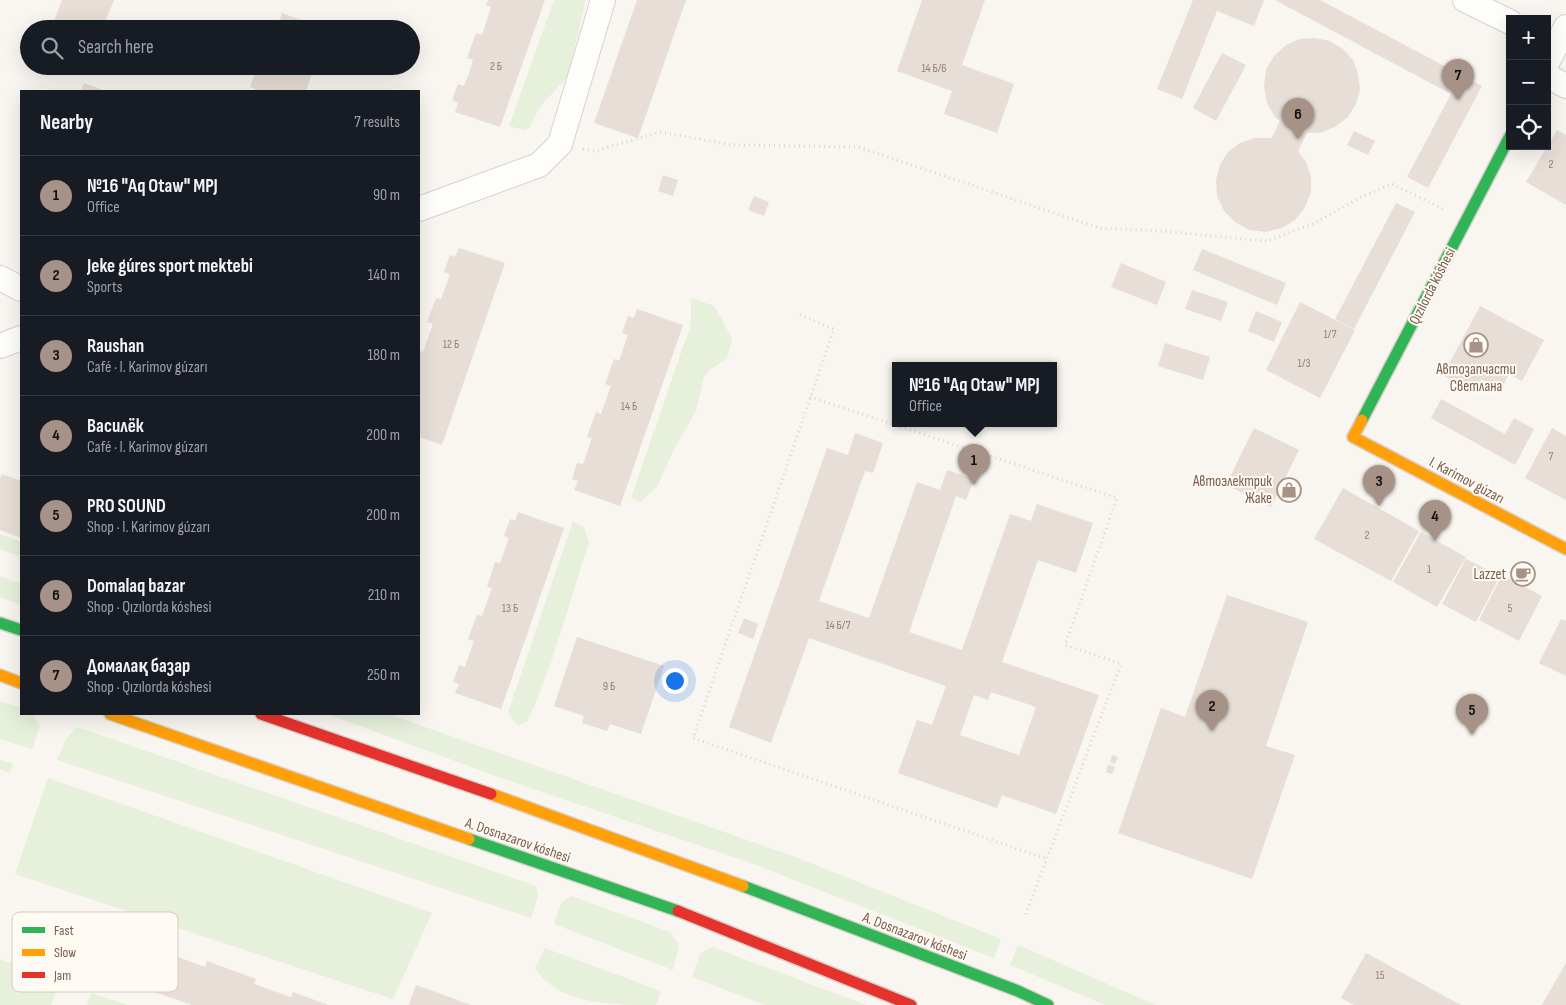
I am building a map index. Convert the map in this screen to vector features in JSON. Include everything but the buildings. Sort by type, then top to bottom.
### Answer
[{"type":"main road","name":"Qızılorda kóshesi","points":[[1353,437],[1506,144]]},
{"type":"main road","name":"I. Karimov gúzarı","points":[[1353,437],[1566,549]]},
{"type":"main road","points":[[0,623],[20,630]]},
{"type":"main road","points":[[0,675],[20,683]]},
{"type":"main road","name":"A. Dosnazarov kóshesi","points":[[113,715],[700,919],[911,1005]]},
{"type":"main road","name":"A. Dosnazarov kóshesi","points":[[264,715],[541,812],[730,881],[1018,991],[1048,1005]]},
{"type":"street","points":[[420,209],[539,165],[560,144],[603,0]]},
{"type":"street","points":[[1465,0],[1506,20]]},
{"type":"street","points":[[1551,78],[1566,86]]},
{"type":"street","points":[[0,278],[20,288]]},
{"type":"street","points":[[0,346],[20,338]]},
{"type":"path","points":[[560,144],[595,151],[661,132],[732,144],[858,147],[1099,228],[1160,231],[1267,241],[1315,223],[1359,198],[1392,184],[1466,220]]},
{"type":"path","points":[[800,315],[834,329],[693,738],[1047,859]]},
{"type":"path","points":[[810,397],[892,424]]},
{"type":"path","points":[[901,427],[1117,498],[1065,645],[1121,664],[1026,916]]},
{"type":"green space","points":[[554,0],[586,0],[567,77],[539,108],[530,127],[524,130],[509,126]]},
{"type":"green space","points":[[691,298],[714,306],[732,340],[727,359],[712,368],[704,376],[696,411],[674,449],[657,487],[640,502],[631,498],[691,324]]},
{"type":"green space","points":[[573,521],[584,527],[589,542],[552,660],[527,721],[518,726],[508,712]]},
{"type":"green space","points":[[0,534],[20,542],[20,557],[0,549]]},
{"type":"green space","points":[[0,576],[20,584],[20,605],[0,597]]},
{"type":"green space","points":[[0,701],[20,708],[20,715],[34,715],[40,726],[32,749],[0,739]]},
{"type":"green space","points":[[330,715],[391,715],[790,855],[1001,939],[994,958],[748,862],[501,778]]},
{"type":"green space","points":[[77,727],[536,886],[538,896],[531,918],[57,760],[66,739]]},
{"type":"green space","points":[[0,760],[13,764],[10,773],[0,769]]},
{"type":"green space","points":[[48,778],[432,913],[393,999],[178,928],[178,912],[130,912],[15,874]]},
{"type":"green space","points":[[571,896],[670,932],[679,945],[673,970],[554,924],[561,903]]},
{"type":"green space","points":[[1018,945],[1156,1005],[1105,1005],[1010,965]]},
{"type":"green space","points":[[712,947],[866,1005],[765,1005],[692,977],[700,954]]},
{"type":"green space","points":[[545,948],[661,991],[656,1005],[605,1003],[572,996],[558,989],[545,980],[535,968]]},
{"type":"green space","points":[[0,959],[12,964],[12,992],[56,992],[51,1005],[0,1005]]},
{"type":"green space","points":[[91,993],[128,1005],[87,1005]]},
{"type":"traffic: fast","points":[[1362,420],[1506,144]]},
{"type":"traffic: fast","points":[[0,623],[20,630]]},
{"type":"traffic: fast","points":[[469,839],[678,911]]},
{"type":"traffic: fast","points":[[743,886],[1018,991],[1048,1005]]},
{"type":"traffic: slow","points":[[1362,420],[1353,437],[1566,549]]},
{"type":"traffic: slow","points":[[0,675],[20,683]]},
{"type":"traffic: slow","points":[[113,715],[469,839]]},
{"type":"traffic: slow","points":[[491,794],[743,886]]},
{"type":"traffic: jam","points":[[264,715],[491,794]]},
{"type":"traffic: jam","points":[[678,911],[911,1005]]},
{"type":"place","name":"Домалақ базар","points":[[1458,100]]},
{"type":"place","name":"Domalaq bazar","points":[[1298,139]]},
{"type":"place","name":"Автозапчасти Светлана","points":[[1476,345]]},
{"type":"place","name":"№16 \"Aq Otaw\" MPJ","points":[[974,485]]},
{"type":"place","name":"Автоэлектрик Жаке","points":[[1289,490]]},
{"type":"place","name":"Raushan","points":[[1379,506]]},
{"type":"place","name":"Василёк","points":[[1435,541]]},
{"type":"place","name":"Lazzet","points":[[1523,574]]},
{"type":"place","name":"Jeke gúres sport mektebi","points":[[1212,731]]},
{"type":"place","name":"PRO SOUND","points":[[1472,735]]}]
